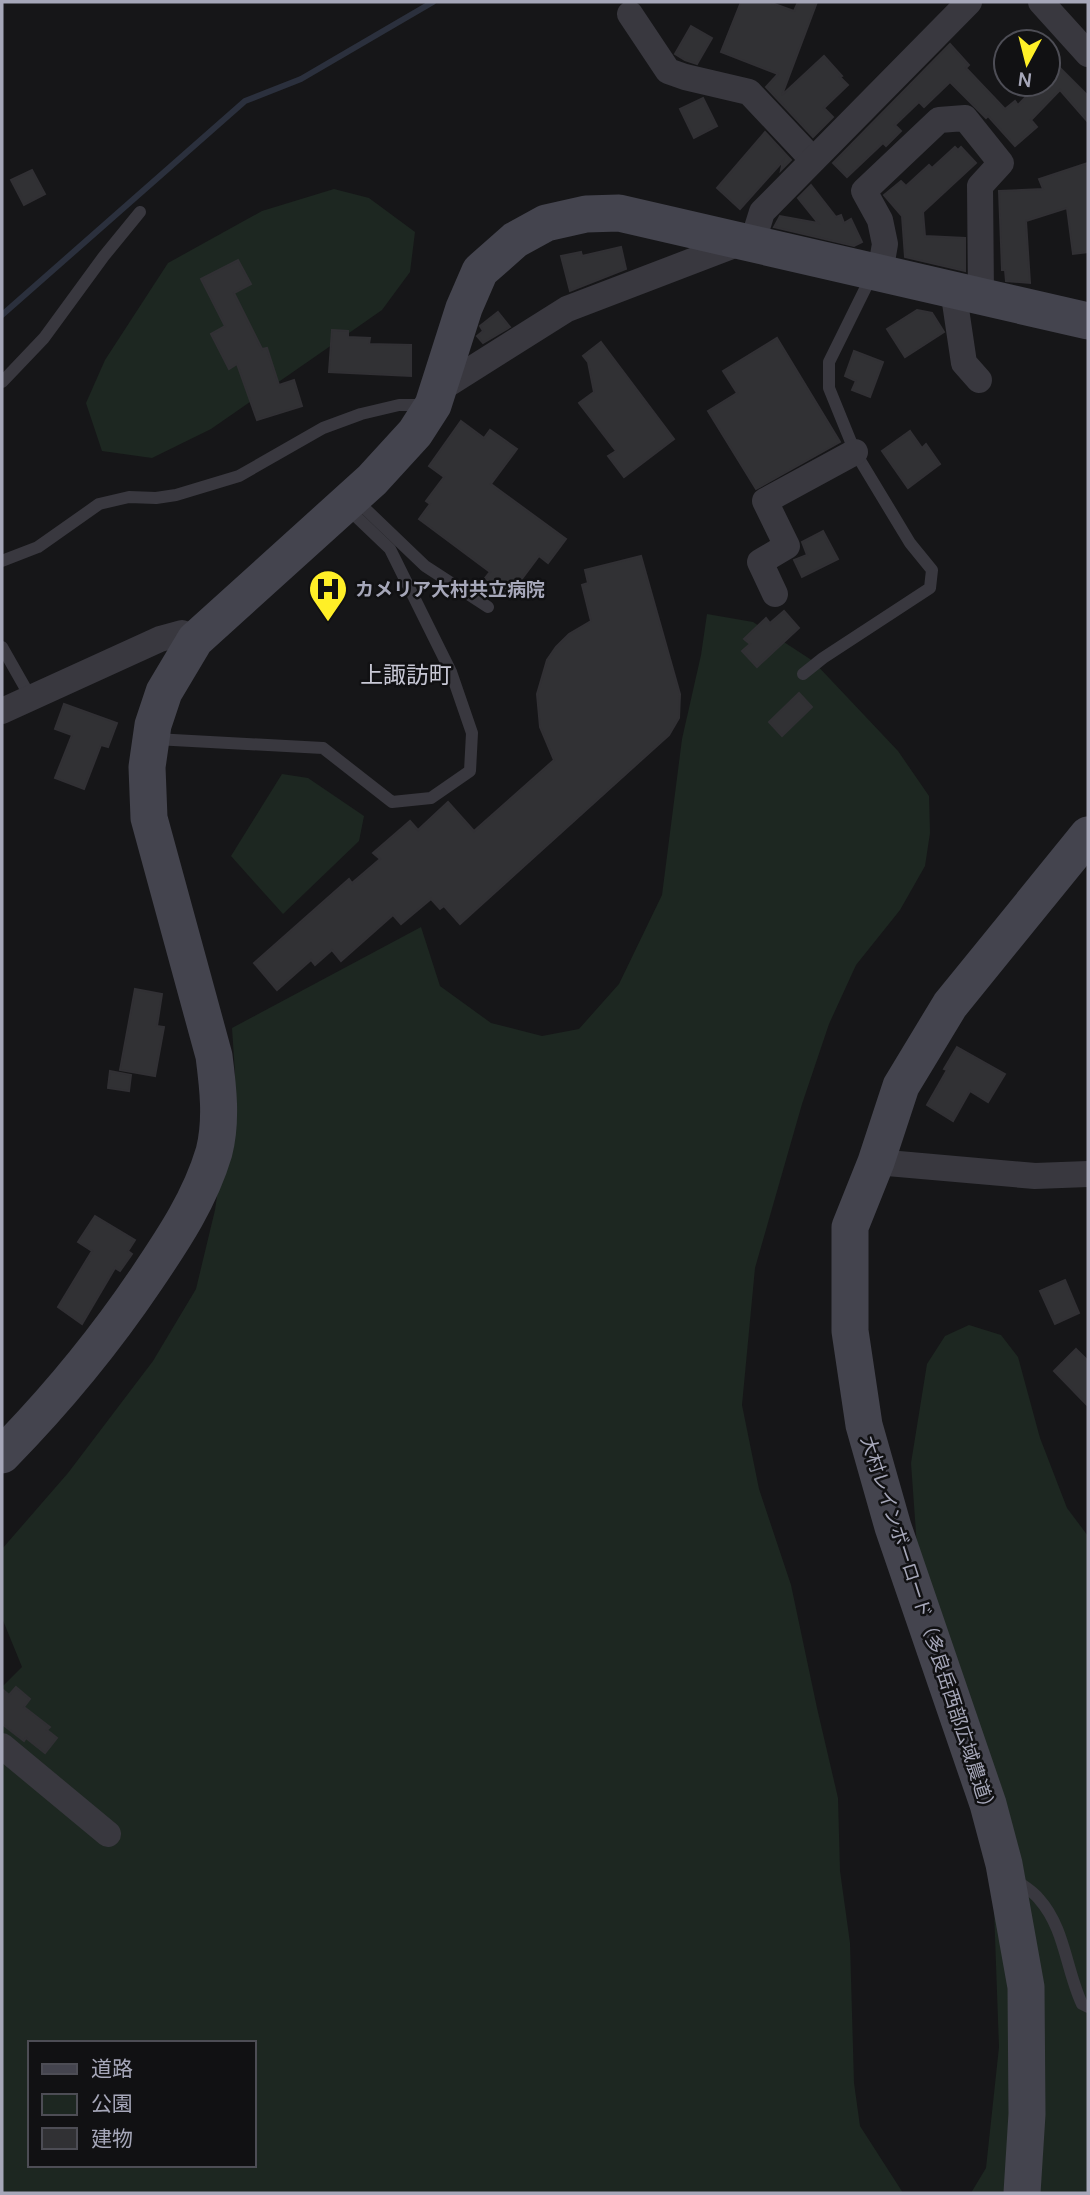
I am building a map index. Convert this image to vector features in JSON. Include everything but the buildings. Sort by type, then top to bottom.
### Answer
[{"type":"street","points":[[435,398],[567,309],[747,243],[762,212],[969,2]]},
{"type":"street","points":[[1041,2],[1088,54]]},
{"type":"street","points":[[630,14],[668,71],[749,92],[813,160]]},
{"type":"street","points":[[877,273],[885,244],[880,220],[864,191],[939,120],[965,118],[1002,163],[980,186],[967,293],[964,363],[979,380]]},
{"type":"street","points":[[2,1455],[43,1414],[110,1333],[173,1240],[196,1200],[214,1149],[219,1096],[214,1056],[149,818],[147,767],[153,725],[164,692],[195,640],[349,501],[415,433],[435,398],[464,308],[480,271],[515,240],[546,223],[586,214],[619,213],[1088,321]]},
{"type":"street","points":[[775,594],[760,562],[787,546],[765,501],[855,452]]},
{"type":"street","points":[[2,711],[160,639],[181,633],[195,640]]},
{"type":"street","name":"大村レインボーロード（多良岳西部広域農道）","points":[[1022,2193],[1027,2114],[1026,1987],[1006,1872],[988,1804],[893,1527],[864,1425],[850,1331],[850,1227],[876,1162],[901,1086],[950,1005],[1088,835]]},
{"type":"street","points":[[876,1162],[1035,1176],[1088,1174]]},
{"type":"street","points":[[2,1746],[108,1834]]},
{"type":"lane","points":[[2,383],[44,338],[140,212]]},
{"type":"lane","points":[[803,674],[822,658],[930,588],[932,570],[910,544],[855,452],[828,388],[829,362],[877,273]]},
{"type":"lane","points":[[2,561],[38,547],[99,504],[129,497],[156,499],[239,476],[323,428],[361,414],[435,398]]},
{"type":"lane","points":[[349,501],[425,566],[488,607]]},
{"type":"lane","points":[[151,739],[323,748],[392,802],[431,798],[470,771],[472,733],[451,672],[390,550],[349,501]]},
{"type":"lane","points":[[2,647],[31,698]]},
{"type":"lane","points":[[1006,1872],[1040,1899],[1060,1935],[1075,1989],[1082,2004],[1088,2007]]},
{"type":"green space","points":[[334,189],[369,198],[415,232],[410,272],[382,310],[211,429],[152,458],[102,451],[86,403],[105,360],[168,263],[262,211]]},
{"type":"green space","points":[[707,614],[753,622],[813,661],[898,751],[929,796],[930,833],[925,866],[900,910],[856,965],[829,1024],[802,1104],[755,1268],[742,1405],[759,1489],[791,1585],[838,1798],[840,1871],[850,1943],[854,2083],[860,2126],[903,2193],[2,2193],[2,1687],[22,1667],[2,1618],[2,1549],[68,1473],[153,1361],[196,1289],[215,1210],[235,1073],[232,1028],[421,927],[440,986],[491,1023],[542,1036],[579,1029],[619,984],[662,895],[682,739],[701,655]]},
{"type":"green space","points":[[282,774],[308,778],[364,816],[359,841],[283,914],[231,856]]},
{"type":"green space","points":[[969,1325],[1001,1335],[1018,1357],[1040,1438],[1067,1508],[1088,1536],[1088,2193],[971,2193],[986,2168],[999,2047],[993,1881],[918,1561],[911,1463],[927,1364],[945,1336]]},
{"type":"waterway","points":[[2,315],[245,101],[301,79],[433,2]]},
{"type":"place","name":"カメリア大村共立病院","points":[[328,623]]},
{"type":"district","name":"上諏訪町","points":[[406,675]]}]
